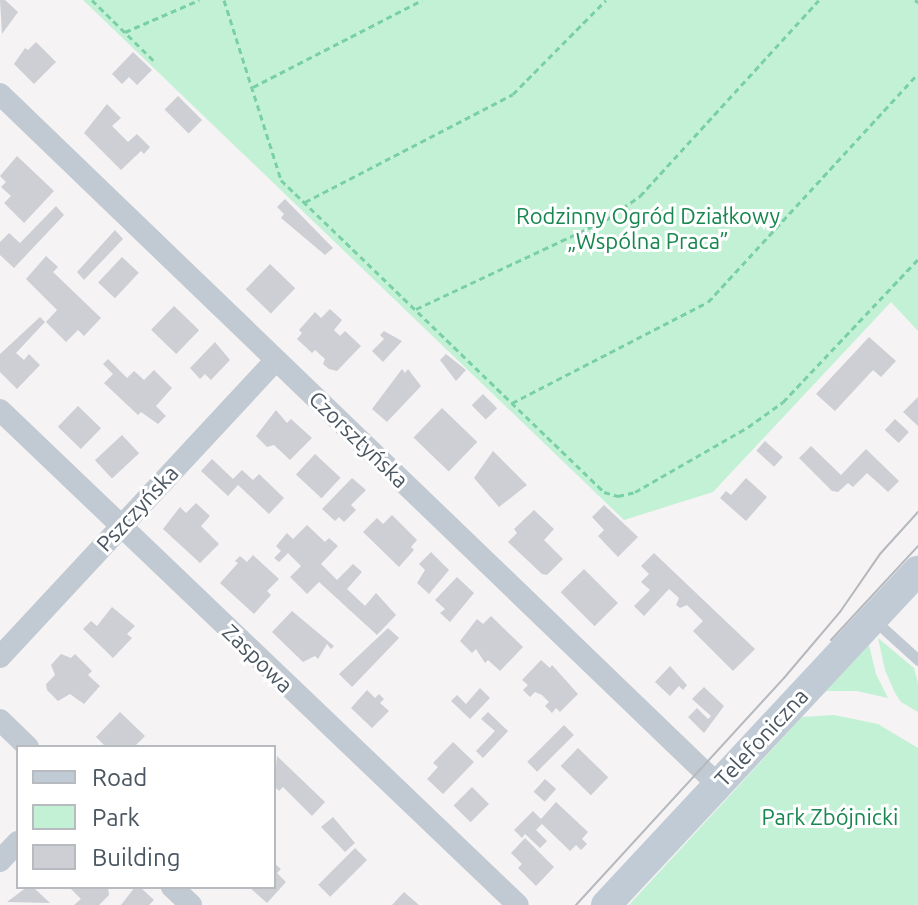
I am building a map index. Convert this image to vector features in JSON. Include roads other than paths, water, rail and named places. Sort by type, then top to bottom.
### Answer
[{"type":"street","name":"Czorsztyńska","points":[[0,94],[717,784]]},
{"type":"street","name":"Pszczyńska","points":[[0,657],[276,360]]},
{"type":"street","name":"Zaspowa","points":[[0,410],[518,905]]},
{"type":"street","name":"Telefoniczna","points":[[606,905],[918,571]]},
{"type":"street","points":[[0,720],[26,745]]},
{"type":"street","points":[[0,861],[16,844]]},
{"type":"street","points":[[174,889],[191,905]]},
{"type":"lane","points":[[873,618],[918,660]]},
{"type":"tram line","points":[[576,905],[784,678],[840,612],[880,554],[918,512]]},
{"type":"tram line","points":[[831,640],[918,546]]},
{"type":"park label","name":"Rodzinny Ogród Działkowy „Wspólna Praca”","points":[[648,228]]},
{"type":"park label","name":"Park Zbójnicki","points":[[830,817]]}]
